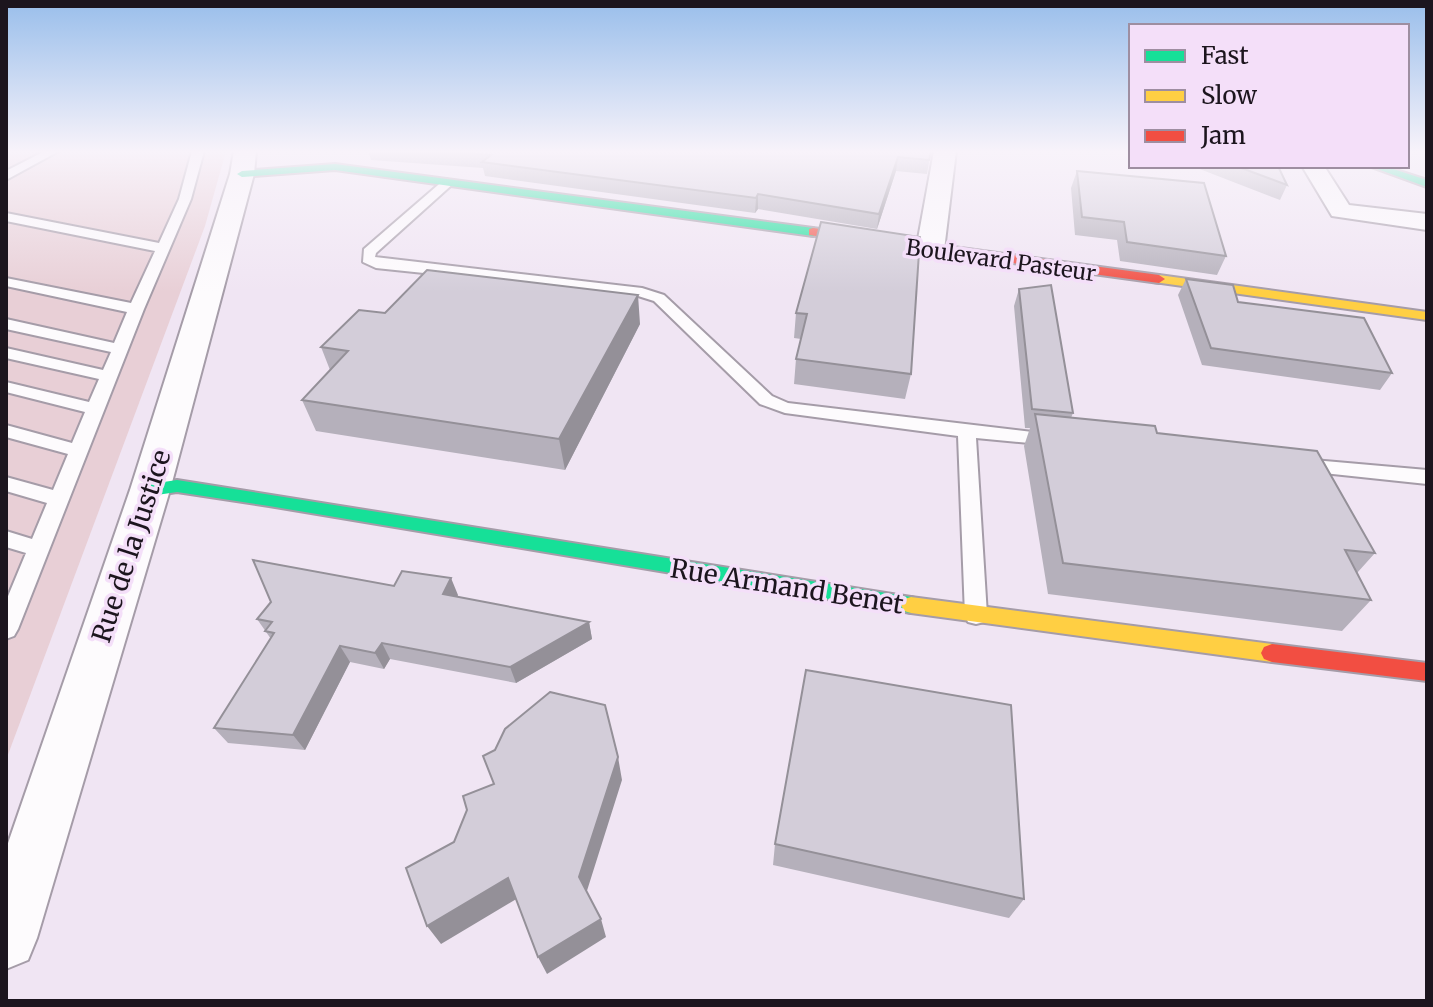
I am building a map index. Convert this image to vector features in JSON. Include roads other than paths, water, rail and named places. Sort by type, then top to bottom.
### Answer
[{"type":"street","name":"Rue de la Justice","points":[[6,938],[150,490],[234,198]]},
{"type":"street","name":"Boulevard Pasteur","points":[[562,198],[1427,316]]},
{"type":"street","points":[[930,250],[938,198]]},
{"type":"street","points":[[1333,198],[1341,211],[1427,222]]},
{"type":"street","name":"Rue Armand Benet","points":[[150,490],[177,486],[353,511],[747,581],[976,615],[1427,672]]},
{"type":"lane","points":[[8,619],[185,198]]},
{"type":"lane","points":[[431,198],[369,252],[368,259],[376,264],[648,294],[659,298],[766,400],[785,408],[1062,441]]},
{"type":"lane","points":[[6,217],[163,248]]},
{"type":"lane","points":[[6,282],[136,309]]},
{"type":"lane","points":[[6,324],[120,349]]},
{"type":"lane","points":[[6,353],[109,376]]},
{"type":"lane","points":[[6,387],[95,409]]},
{"type":"lane","points":[[6,431],[79,451]]},
{"type":"lane","points":[[967,431],[976,615]]},
{"type":"lane","points":[[1284,463],[1427,477]]},
{"type":"lane","points":[[6,484],[59,499]]},
{"type":"lane","points":[[6,539],[38,549]]}]
